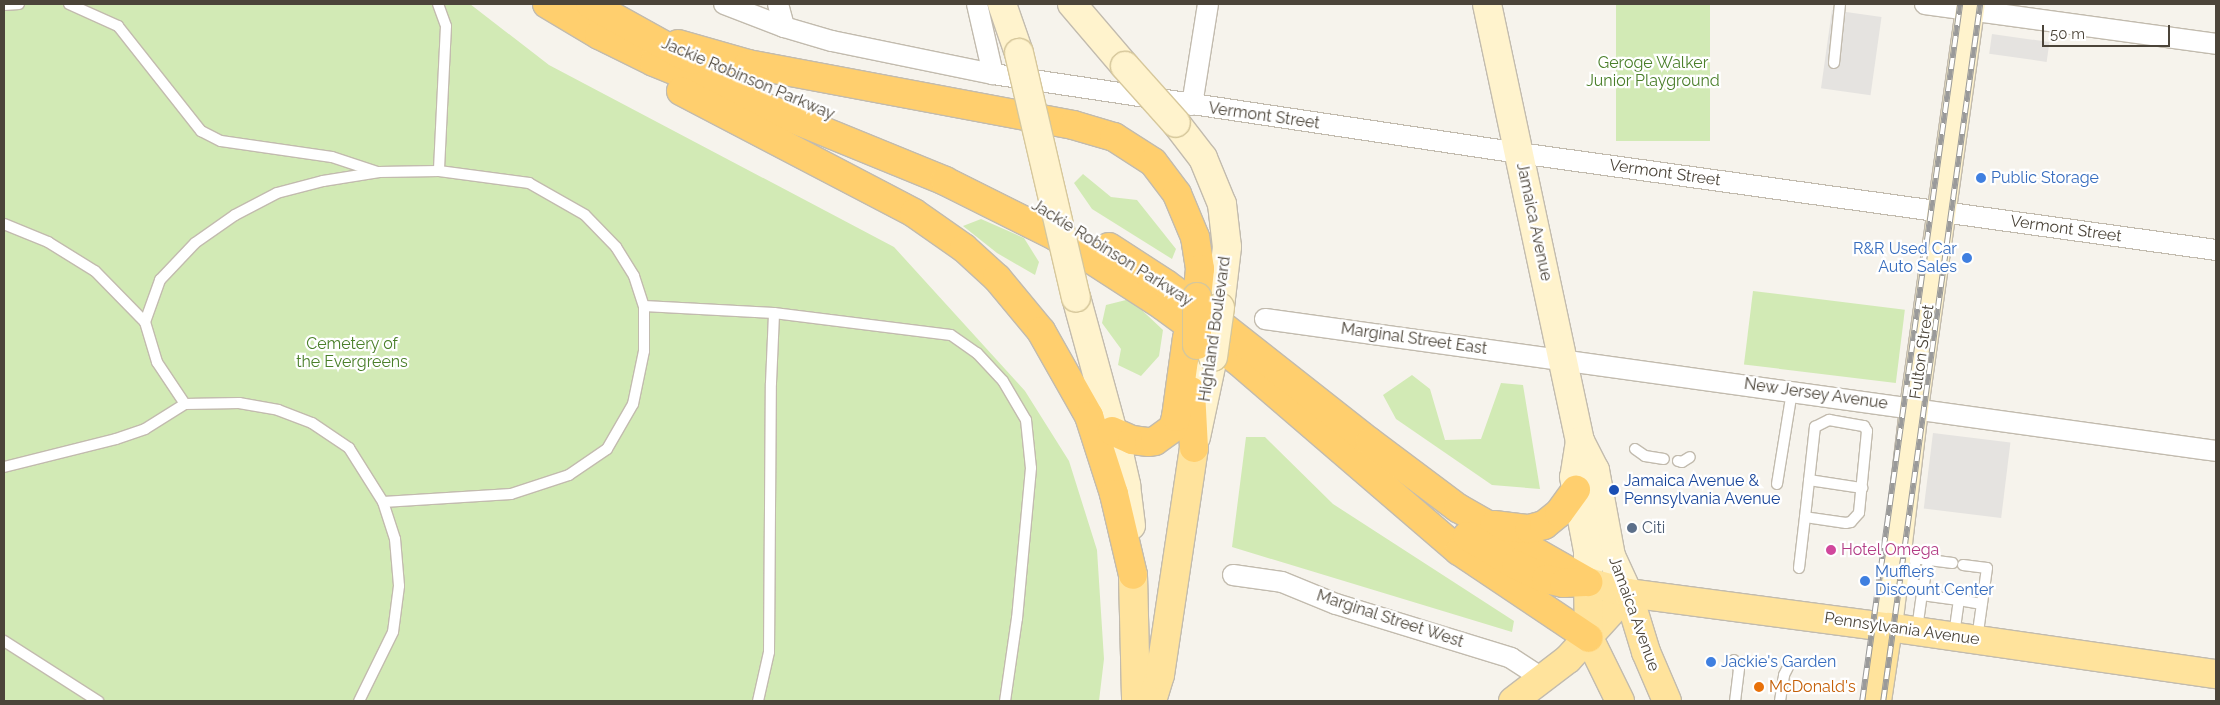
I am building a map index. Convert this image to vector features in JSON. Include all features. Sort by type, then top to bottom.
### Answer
[{"type":"highway","name":"Jackie Robinson Parkway","points":[[547,4],[680,54],[971,173],[1082,231],[1166,284],[1370,442],[1484,524],[1588,582]]},
{"type":"highway","name":"Jackie Robinson Parkway","points":[[590,4],[610,28],[704,83],[945,181],[1055,236],[1155,301],[1238,361],[1356,464],[1404,502]]},
{"type":"highway","points":[[610,28],[727,59],[1073,125],[1114,138],[1152,162],[1170,182],[1213,270],[1197,297],[1197,345],[1192,391],[1194,448]]},
{"type":"highway","points":[[610,28],[649,74],[914,213],[964,248],[997,278],[1040,331],[1089,416],[1112,487],[1133,575]]},
{"type":"highway","points":[[1112,431],[1139,442],[1155,441],[1172,428],[1192,391]]},
{"type":"highway","points":[[1484,524],[1536,528],[1554,518],[1576,490]]},
{"type":"highway","points":[[1404,502],[1540,577],[1564,582],[1588,582]]},
{"type":"highway","points":[[1404,502],[1459,551],[1589,638]]},
{"type":"main road","points":[[1002,4],[1006,21],[1018,50],[1076,297],[1128,494],[1133,575],[1136,701]]},
{"type":"main road","points":[[1018,50],[1017,18],[1024,4]]},
{"type":"main road","points":[[1062,4],[1093,31]]},
{"type":"main road","name":"Highland Boulevard","points":[[1072,4],[1093,31],[1125,66],[1184,114],[1218,190],[1226,220],[1227,247],[1213,270],[1192,391]]},
{"type":"main road","name":"Jamaica Avenue","points":[[1487,4],[1580,441],[1595,470],[1611,556],[1628,593],[1646,652],[1667,701]]},
{"type":"main road","name":"Fulton Street","points":[[1877,701],[1888,627],[1904,570],[1914,408],[1970,7]]},
{"type":"main road","name":"Jamaica Avenue","points":[[1580,441],[1574,477],[1588,551],[1589,638],[1620,701]]},
{"type":"main road","points":[[1152,701],[1160,675],[1194,448]]},
{"type":"main road","name":"Pennsylvania Avenue","points":[[1588,582],[1628,593],[1888,627],[2216,674]]},
{"type":"main road","points":[[1527,693],[1568,659],[1628,593]]},
{"type":"street","points":[[724,4],[784,27],[832,41],[992,74],[977,4]]},
{"type":"street","points":[[778,4],[784,27]]},
{"type":"street","points":[[1184,114],[1208,4]]},
{"type":"street","points":[[1925,4],[1970,7],[2216,44]]},
{"type":"street","name":"Vermont Street","points":[[992,74],[1114,93],[1184,114],[1519,153],[2216,250]]},
{"type":"street","name":"Marginal Street East","points":[[1265,319],[1564,359]]},
{"type":"street","name":"New Jersey Avenue","points":[[1564,359],[2216,451]]},
{"type":"street","name":"Marginal Street West","points":[[1233,575],[1282,582],[1336,604],[1511,658],[1527,693]]},
{"type":"lane","points":[[4,5],[19,4]]},
{"type":"lane","points":[[69,4],[118,26],[201,131],[220,141],[332,157],[378,172]]},
{"type":"lane","points":[[438,4],[446,26],[439,171]]},
{"type":"lane","points":[[1834,63],[1840,4]]},
{"type":"lane","points":[[145,322],[160,280],[195,243],[235,215],[278,193],[323,181],[378,172],[439,171],[529,183],[586,215],[616,247],[634,276],[644,306],[644,351],[633,404],[607,448],[569,476],[511,494],[383,502]]},
{"type":"lane","points":[[4,224],[48,242],[96,271],[145,322],[158,362],[185,404]]},
{"type":"lane","points":[[644,306],[774,313],[951,335],[977,353],[1003,381],[1026,420],[1031,468],[1017,618],[1005,701]]},
{"type":"lane","points":[[758,701],[770,652],[771,383],[774,313]]},
{"type":"lane","points":[[1778,484],[1792,391]]},
{"type":"lane","points":[[1846,398],[1849,426]]},
{"type":"lane","points":[[4,467],[116,439],[145,429],[185,404],[239,403],[278,410],[312,423],[349,448],[383,502],[396,539],[399,586],[392,632],[359,701]]},
{"type":"lane","points":[[1799,568],[1804,518],[1815,428],[1820,423],[1828,420],[1849,426],[1864,426],[1867,431],[1859,513],[1851,522],[1846,524],[1804,518]]},
{"type":"lane","points":[[1635,449],[1645,456],[1664,459]]},
{"type":"lane","points":[[1678,461],[1682,462],[1690,457]]},
{"type":"lane","points":[[1809,480],[1844,482],[1862,488]]},
{"type":"lane","points":[[1917,631],[1928,560]]},
{"type":"lane","points":[[1966,638],[1982,604],[1987,568],[1928,560],[1904,570],[1923,590],[1982,604]]},
{"type":"lane","points":[[1953,598],[1966,638]]},
{"type":"lane","points":[[4,641],[98,701]]},
{"type":"lane","points":[[1734,660],[1739,669],[1735,701]]},
{"type":"lane","points":[[1780,701],[1784,675],[1788,667]]},
{"type":"green space","name":"Cemetery of the Evergreens","points":[[4,4],[470,4],[549,65],[894,247],[1025,391],[1069,461],[1097,550],[1104,659],[1099,701],[4,701]]},
{"type":"green space","name":"Geroge Walker Junior Playground","points":[[1616,4],[1710,4],[1710,141],[1616,141]]},
{"type":"green space","points":[[1083,174],[1111,197],[1137,200],[1176,249],[1172,259],[1092,209],[1074,183]]},
{"type":"green space","points":[[981,219],[1024,238],[1039,262],[1035,275],[997,253],[963,226]]},
{"type":"green space","points":[[1753,291],[1905,310],[1896,383],[1744,364]]},
{"type":"green space","points":[[1130,299],[1163,330],[1159,356],[1141,376],[1118,365],[1121,349],[1102,323],[1106,305]]},
{"type":"green space","points":[[1412,375],[1430,389],[1445,440],[1481,439],[1501,383],[1523,385],[1540,489],[1492,485],[1396,419],[1383,395]]},
{"type":"green space","points":[[1246,437],[1265,437],[1333,504],[1514,621],[1512,632],[1232,547]]},
{"type":"shaded area","points":[[1832,10],[1882,17],[1871,95],[1821,88]]},
{"type":"shaded area","points":[[1992,34],[2049,42],[2047,62],[1989,54]]},
{"type":"shaded area","points":[[1933,433],[2010,443],[2001,518],[1924,508]]},
{"type":"railway","points":[[1862,701],[1960,4]]},
{"type":"railway","points":[[1883,701],[1980,4]]},
{"type":"place","name":"Public Storage","points":[[1981,178]]},
{"type":"place","name":"R&R Used Car Auto Sales","points":[[1967,258]]},
{"type":"place","name":"Jamaica Avenue & Pennsylvania Avenue","points":[[1614,490]]},
{"type":"place","name":"Citi","points":[[1632,528]]},
{"type":"place","name":"Hotel Omega","points":[[1831,550]]},
{"type":"place","name":"Mufflers Discount Center","points":[[1865,581]]},
{"type":"place","name":"Jackie's Garden","points":[[1711,662]]},
{"type":"place","name":"McDonald's","points":[[1759,687]]}]
